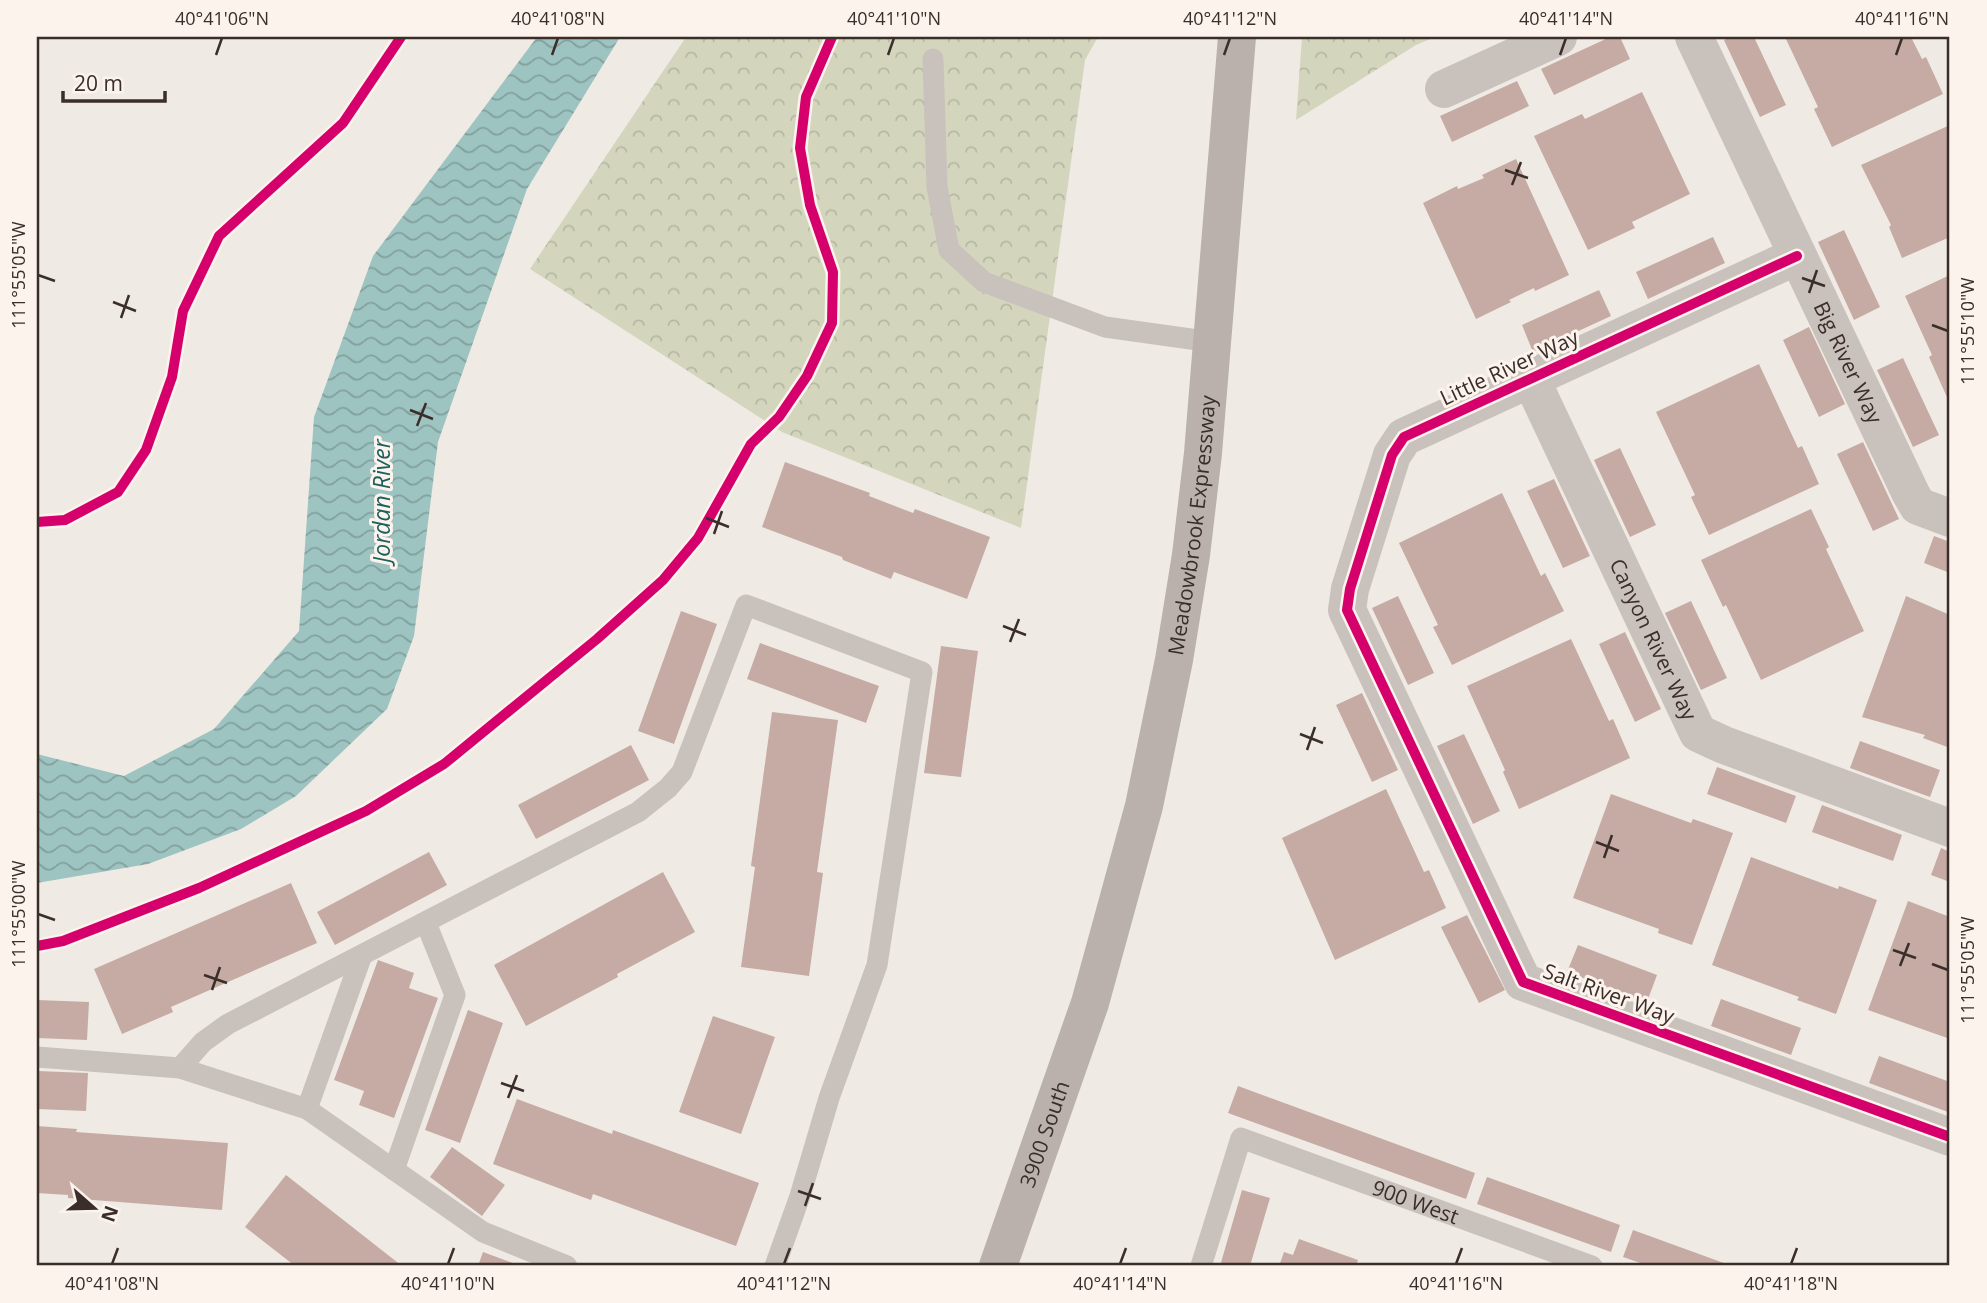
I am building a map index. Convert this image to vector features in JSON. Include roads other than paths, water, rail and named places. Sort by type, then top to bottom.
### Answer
[{"type":"main road","name":"Meadowbrook Expressway","points":[[1090,1003],[1144,806],[1174,660],[1191,555],[1203,453],[1237,37]]},
{"type":"main road","name":"3900 South","points":[[998,1266],[1090,1003]]},
{"type":"street","points":[[1444,89],[1558,37]]},
{"type":"street","name":"Big River Way","points":[[1695,37],[1917,506],[1950,518]]},
{"type":"street","name":"Little River Way","points":[[1347,610],[1350,589],[1392,455],[1404,437],[1797,256]]},
{"type":"street","name":"Canyon River Way","points":[[1530,377],[1698,733],[1950,828]]},
{"type":"street","name":"Salt River Way","points":[[1347,610],[1523,982],[1950,1137]]},
{"type":"lane","points":[[933,58],[937,187],[949,250],[984,282],[1105,327],[1212,342]]},
{"type":"lane","points":[[180,1068],[203,1042],[228,1024],[638,812],[668,788],[687,762],[746,605],[922,672],[877,965],[829,1098],[800,1196],[775,1266]]},
{"type":"lane","points":[[394,1170],[455,995],[426,923]]},
{"type":"lane","points":[[307,1109],[362,955]]},
{"type":"lane","points":[[37,1057],[180,1068],[307,1109],[482,1232],[567,1266]]},
{"type":"lane","name":"900 West","points":[[1201,1266],[1241,1138],[1592,1266]]},
{"type":"water","name":"Jordan River","points":[[537,37],[620,37],[527,189],[438,442],[414,636],[387,709],[296,796],[241,829],[148,864],[37,883],[37,754],[124,776],[214,729],[299,631],[314,417],[373,256]]}]
